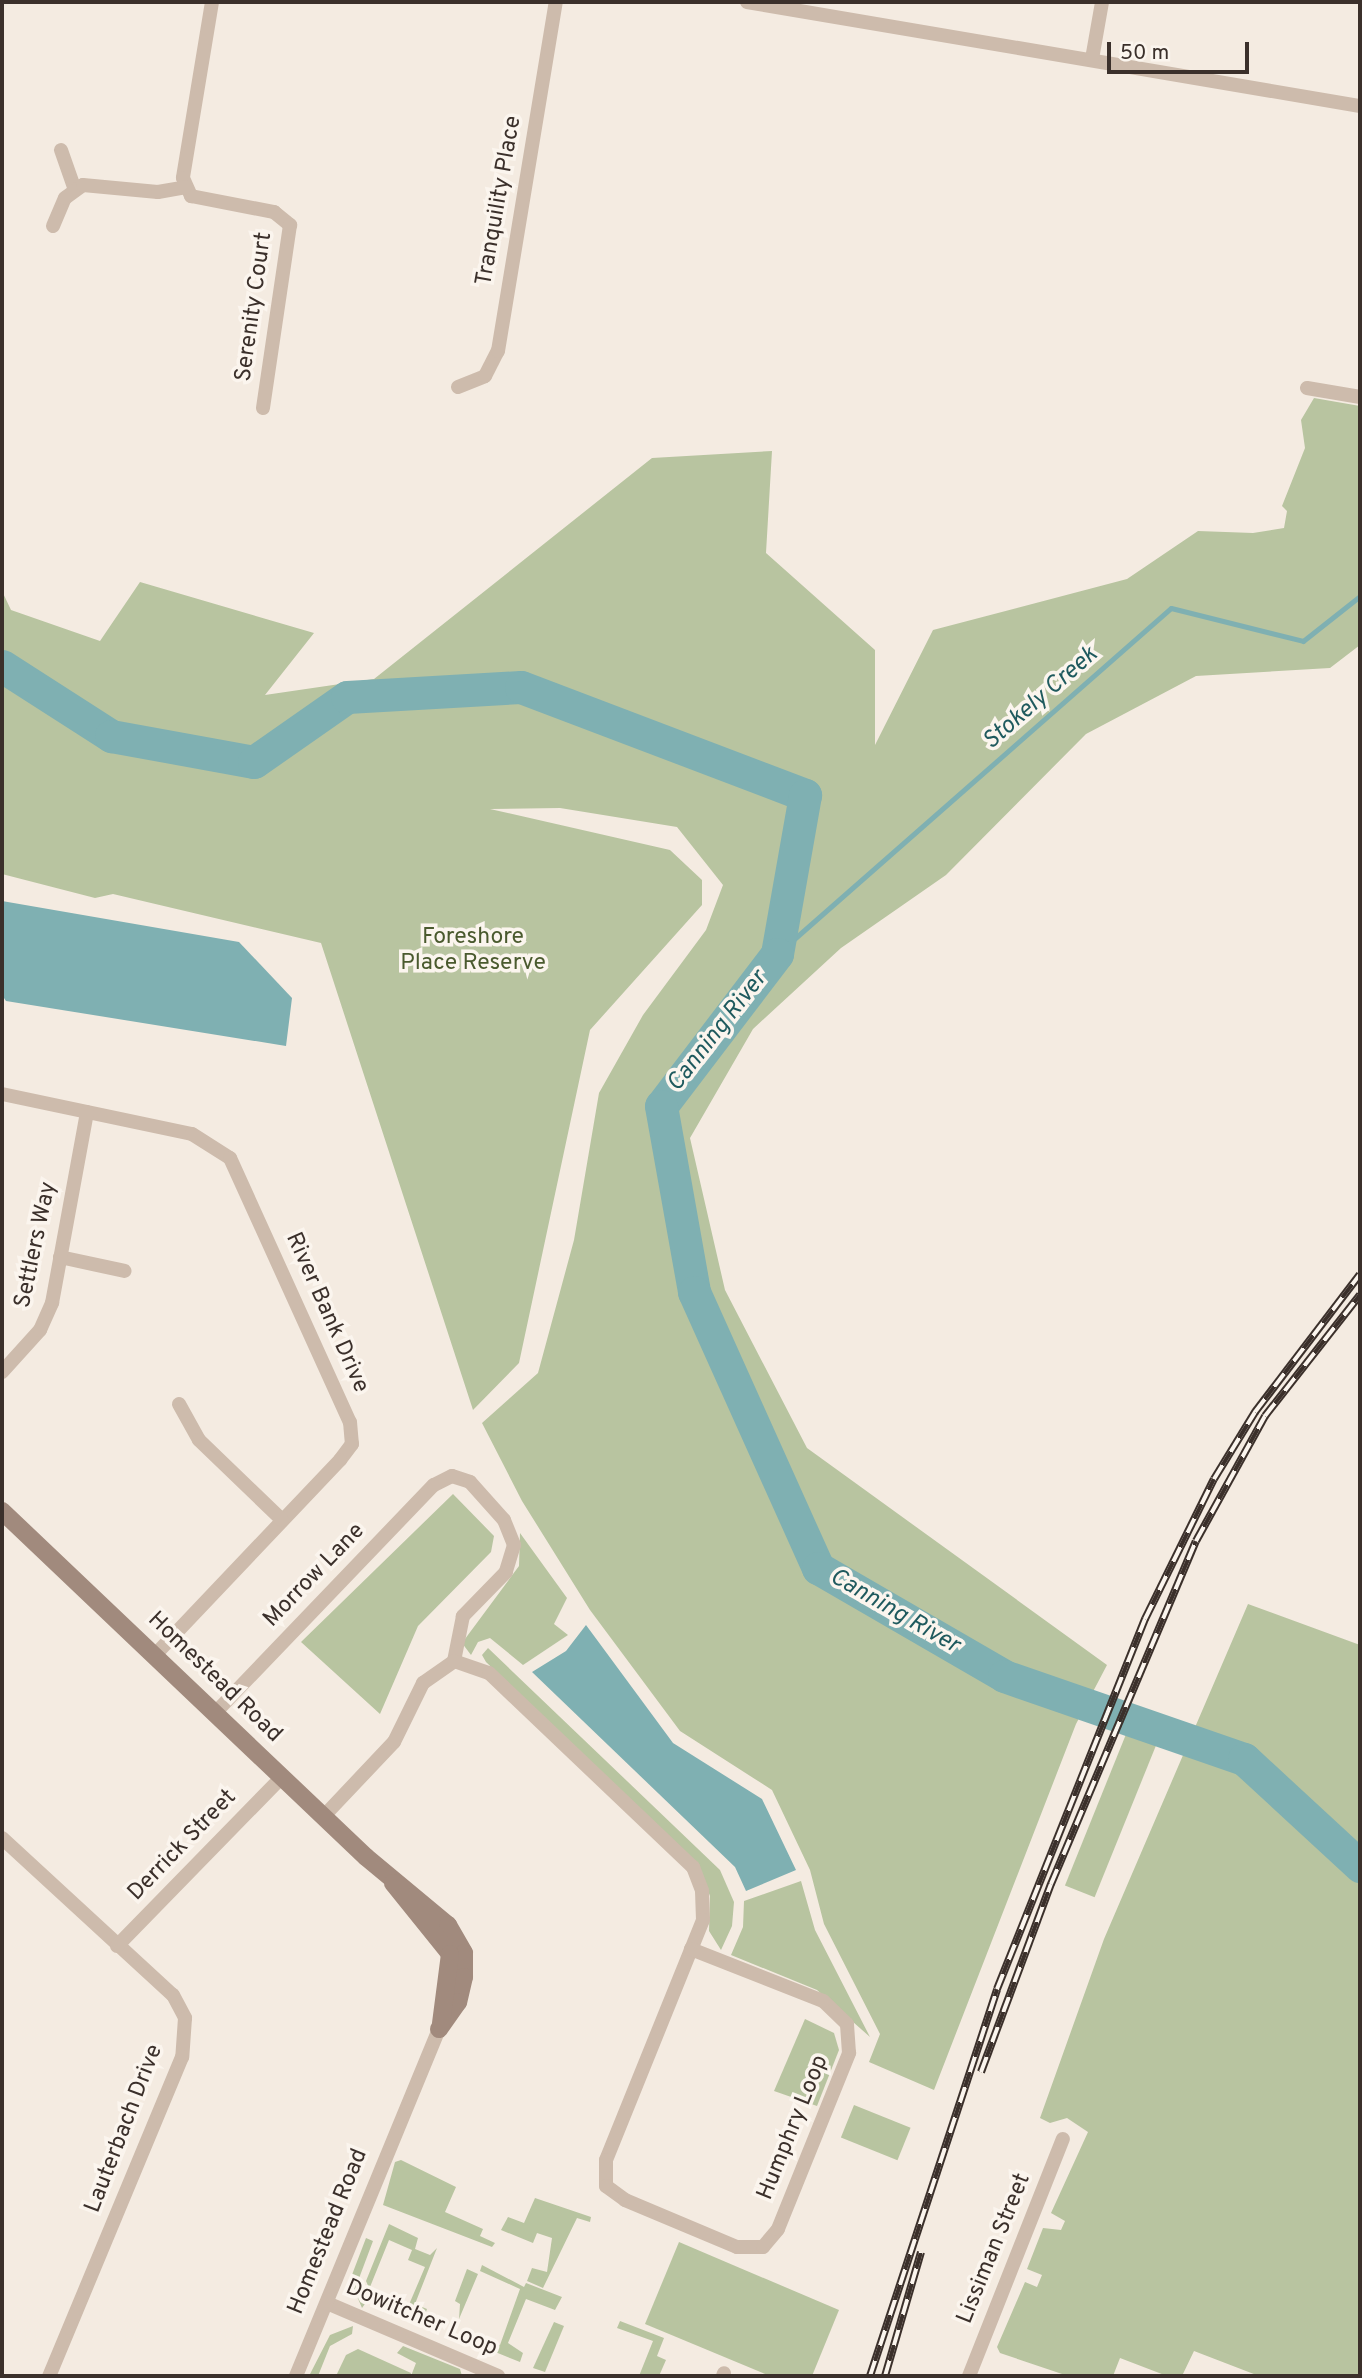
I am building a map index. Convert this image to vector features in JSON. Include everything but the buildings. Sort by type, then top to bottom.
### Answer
[{"type":"street","points":[[52,226],[57,211],[75,190],[95,182],[158,192],[185,187],[212,2]]},
{"type":"street","name":"Tranquility Place","points":[[458,387],[485,376],[498,351],[556,2]]},
{"type":"street","points":[[747,2],[1360,106]]},
{"type":"street","points":[[1092,59],[1102,2]]},
{"type":"street","points":[[61,150],[75,190]]},
{"type":"street","name":"Serenity Court","points":[[185,187],[201,200],[274,212],[290,225],[263,408]]},
{"type":"street","points":[[1307,388],[1360,397]]},
{"type":"street","name":"River Bank Drive","points":[[2,1094],[192,1133],[230,1158],[351,1432],[352,1444],[340,1460],[155,1655]]},
{"type":"street","name":"Settlers Way","points":[[2,1372],[47,1318],[87,1112]]},
{"type":"street","points":[[60,1257],[125,1270]]},
{"type":"street","points":[[178,1404],[199,1440],[282,1520]]},
{"type":"street","name":"Morrow Lane","points":[[215,1713],[433,1485],[452,1476],[470,1482],[504,1520],[514,1545],[506,1572],[463,1616],[454,1661]]},
{"type":"street","name":"Homestead Road","points":[[2,1511],[323,1817],[392,1880],[447,1925],[464,1953],[458,2002],[439,2029],[296,2376]]},
{"type":"street","points":[[323,1817],[394,1742],[423,1683],[454,1661],[489,1673],[693,1867],[702,1891],[703,1920],[691,1949]]},
{"type":"street","name":"Derrick Street","points":[[117,1946],[282,1777]]},
{"type":"street","name":"Lauterbach Drive","points":[[2,1839],[173,1995],[185,2018],[182,2057],[49,2376]]},
{"type":"street","name":"Humphry Loop","points":[[691,1949],[823,2001],[847,2024],[849,2053],[778,2230],[763,2247],[737,2246],[625,2200],[606,2186],[606,2160],[691,1949]]},
{"type":"street","name":"Lissiman Street","points":[[969,2376],[1063,2139]]},
{"type":"street","name":"Dowitcher Loop","points":[[327,2303],[498,2376]]},
{"type":"green space","name":"Foreshore Place Reserve","points":[[1314,398],[1360,406],[1360,645],[1330,668],[1196,676],[1086,734],[946,875],[841,948],[753,1029],[690,1138],[725,1290],[807,1448],[1107,1665],[1076,1724],[934,2090],[869,2062],[880,2034],[824,1924],[810,1870],[772,1790],[680,1731],[590,1610],[522,1501],[482,1423],[538,1373],[574,1240],[599,1093],[643,1015],[706,930],[723,885],[677,827],[560,808],[490,809],[670,850],[702,880],[702,905],[590,1030],[519,1363],[473,1410],[321,943],[113,894],[95,898],[2,874],[2,591],[11,610],[100,641],[140,582],[314,633],[265,695],[374,679],[652,458],[772,451],[766,553],[875,650],[875,745],[933,630],[1127,579],[1198,531],[1253,533],[1284,528],[1287,511],[1282,506],[1305,448],[1301,420]]},
{"type":"green space","points":[[453,1494],[494,1536],[491,1552],[418,1626],[380,1714],[301,1642]]},
{"type":"green space","points":[[520,1533],[567,1598],[554,1624],[568,1635],[523,1665],[490,1638],[478,1642],[471,1655],[462,1643],[519,1566]]},
{"type":"green space","points":[[1248,1604],[1360,1645],[1360,2376],[1259,2376],[1194,2351],[1182,2376],[1167,2376],[1120,2358],[1113,2376],[1068,2376],[1000,2353],[997,2347],[1025,2282],[1037,2287],[1042,2275],[1027,2269],[1043,2228],[1061,2230],[1065,2221],[1051,2213],[1088,2132],[1067,2118],[1050,2123],[1040,2118],[1104,1939]]},
{"type":"green space","points":[[488,1648],[720,1870],[734,1902],[732,1926],[721,1950],[709,1931],[710,1896],[699,1868],[486,1662],[482,1655]]},
{"type":"green space","points":[[1135,1712],[1165,1724],[1095,1897],[1065,1885]]},
{"type":"green space","points":[[801,1881],[815,1930],[870,2037],[817,1990],[731,1955],[743,1927],[744,1901]]},
{"type":"green space","points":[[805,2019],[834,2033],[839,2050],[817,2106],[774,2091]]},
{"type":"green space","points":[[854,2105],[911,2128],[897,2160],[841,2137]]},
{"type":"green space","points":[[401,2160],[456,2187],[445,2212],[483,2229],[480,2236],[495,2243],[492,2247],[383,2205],[395,2162]]},
{"type":"green space","points":[[535,2198],[591,2217],[590,2222],[577,2218],[543,2288],[527,2281],[532,2268],[547,2272],[552,2238],[537,2233],[533,2243],[501,2230],[508,2217],[524,2223]]},
{"type":"green space","points":[[389,2224],[418,2238],[415,2249],[430,2255],[437,2248],[415,2304],[427,2309],[422,2323],[405,2314],[425,2267],[408,2260],[412,2250],[389,2240],[370,2287],[396,2298],[388,2309],[375,2302],[366,2281]]},
{"type":"green space","points":[[366,2238],[373,2241],[358,2281],[367,2301],[362,2308],[350,2280]]},
{"type":"green space","points":[[679,2242],[839,2310],[812,2376],[770,2376],[645,2324]]},
{"type":"green space","points":[[482,2265],[524,2287],[526,2283],[562,2297],[555,2310],[526,2299],[508,2343],[523,2353],[520,2362],[468,2341],[472,2333],[500,2345],[520,2289],[480,2271]]},
{"type":"green space","points":[[467,2269],[478,2274],[459,2319],[460,2304],[455,2301]]},
{"type":"green space","points":[[620,2321],[664,2338],[657,2356],[666,2360],[659,2376],[639,2376],[653,2341],[617,2328]]},
{"type":"green space","points":[[554,2322],[564,2326],[545,2372],[533,2368]]},
{"type":"green space","points":[[353,2326],[352,2334],[330,2346],[318,2376],[309,2376],[330,2335]]},
{"type":"green space","points":[[403,2346],[460,2369],[462,2376],[411,2376],[416,2363],[397,2353]]},
{"type":"green space","points":[[358,2349],[411,2373],[410,2376],[336,2376],[346,2355]]},
{"type":"water","points":[[2,901],[239,942],[292,998],[286,1046],[6,1001],[2,995]]},
{"type":"water","points":[[586,1625],[673,1743],[762,1799],[796,1870],[746,1891],[735,1867],[532,1672],[566,1651]]},
{"type":"waterway","name":"Stokely Creek","points":[[777,954],[1171,608],[1303,641],[1360,596]]},
{"type":"waterway","name":"Canning River","points":[[2,666],[111,736],[254,762],[347,697],[521,687],[805,795],[777,954],[661,1106],[694,1292],[818,1568],[1004,1676],[1244,1759],[1360,1866]]},
{"type":"railway","points":[[870,2376],[997,1989],[1145,1619],[1214,1479],[1255,1412],[1360,1274]]},
{"type":"railway","points":[[981,2072],[1051,1884],[1196,1541],[1265,1416],[1360,1295]]},
{"type":"railway","points":[[885,2376],[921,2252]]}]
